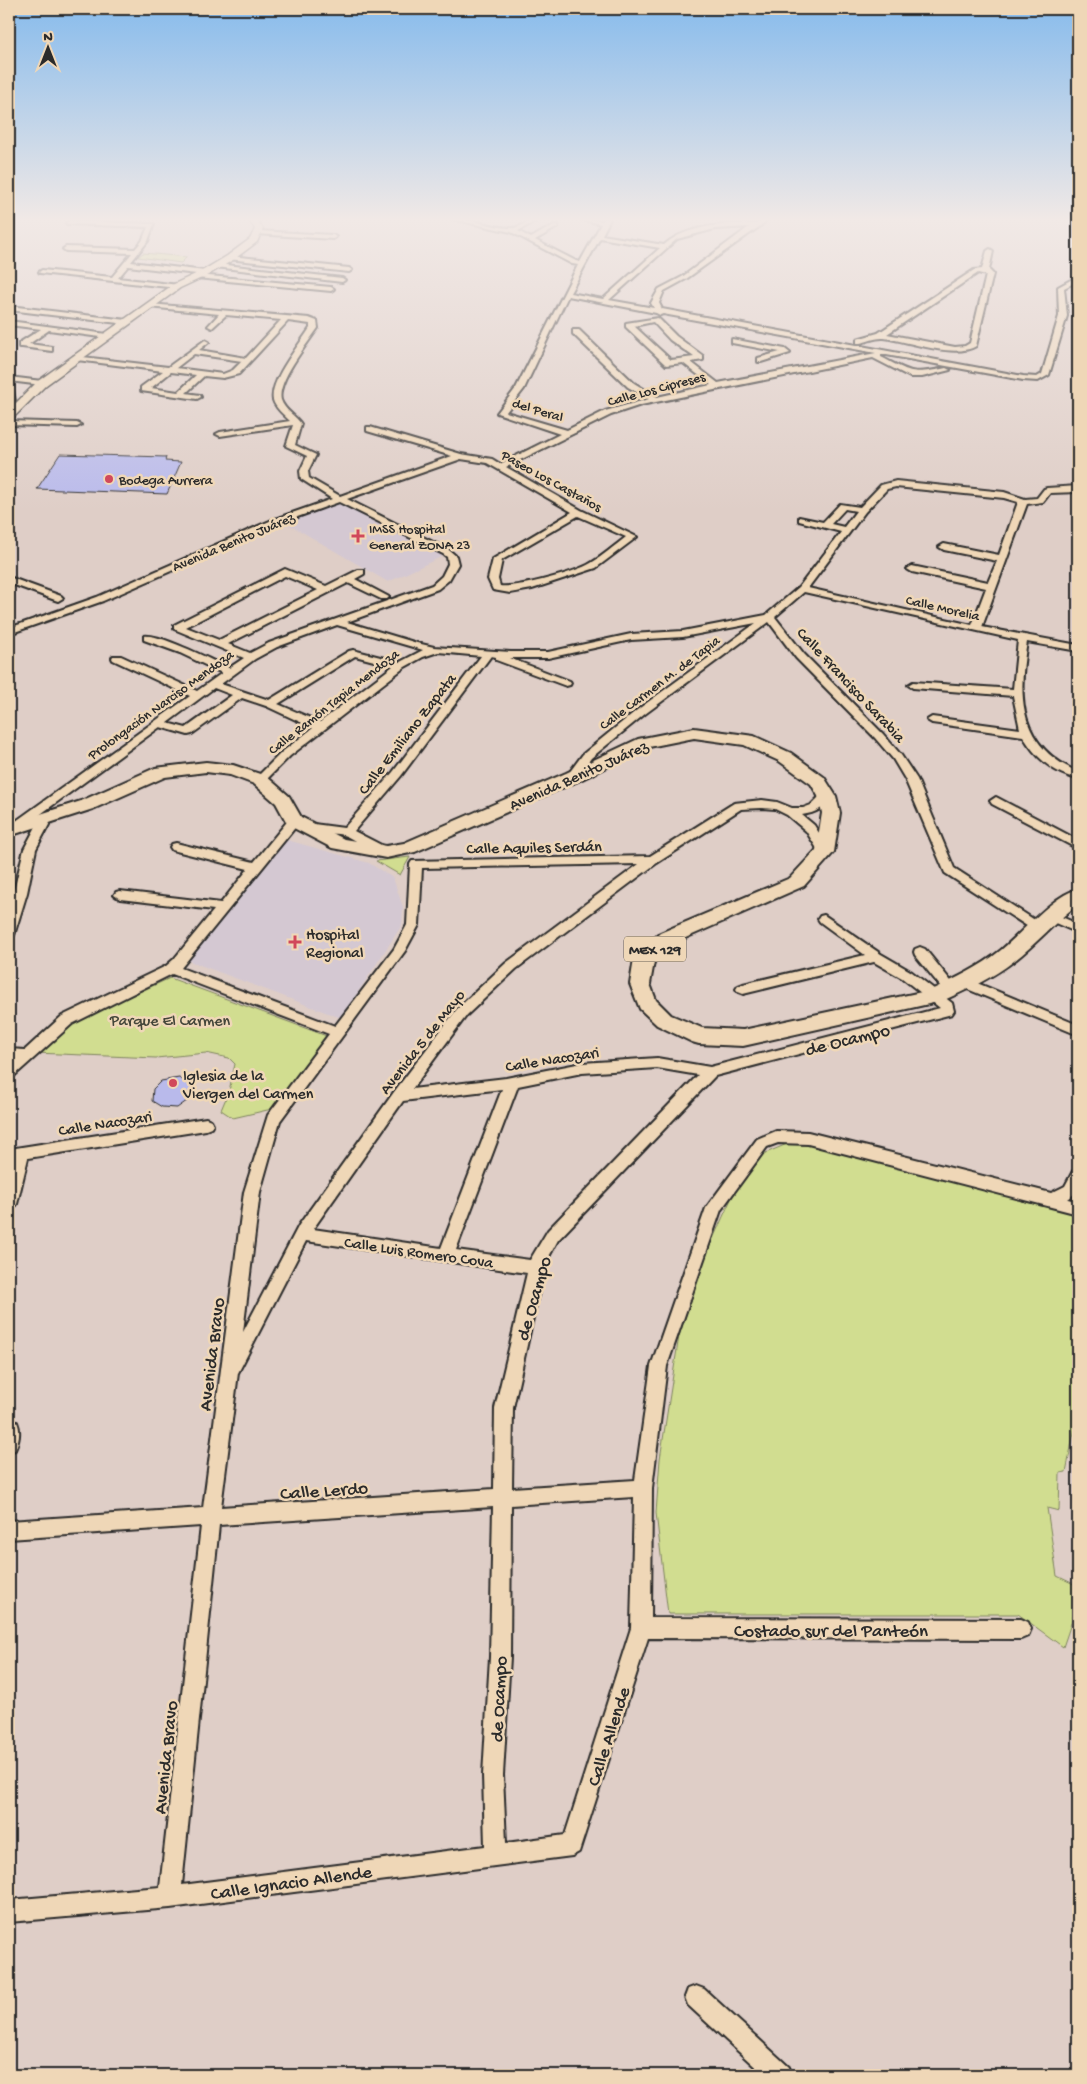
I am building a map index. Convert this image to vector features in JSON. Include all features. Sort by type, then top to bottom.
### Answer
[{"type":"main road","points":[[11,413],[42,383],[135,316]]},
{"type":"main road","name":"Avenida Benito Juárez","points":[[300,824],[339,844],[386,852],[408,848],[572,777],[644,743],[694,733],[748,740],[785,757],[818,781],[827,796]]},
{"type":"main road","points":[[10,830],[87,805],[161,772],[206,767],[233,770],[260,780],[283,800],[300,824]]},
{"type":"main road","points":[[825,852],[831,812],[827,796]]},
{"type":"main road","name":"MEX 129","points":[[825,852],[798,882],[666,938],[644,959],[640,984],[647,1004],[664,1020],[699,1036],[744,1038],[950,989],[1007,956],[1044,921],[1078,895]]},
{"type":"street","points":[[79,316],[127,322]]},
{"type":"street","points":[[212,326],[221,316]]},
{"type":"street","points":[[258,316],[314,323],[314,328],[283,377],[276,394],[277,402],[296,422],[297,426],[290,446],[312,455],[304,471],[305,479],[339,499]]},
{"type":"street","name":"del Peral","points":[[555,316],[520,389],[501,412],[567,432]]},
{"type":"street","points":[[678,316],[1038,379],[1045,375],[1062,316]]},
{"type":"street","points":[[844,346],[881,335],[909,316]]},
{"type":"street","points":[[881,335],[955,349],[967,348],[973,344],[980,316]]},
{"type":"street","points":[[77,358],[223,376],[236,372],[286,319]]},
{"type":"street","points":[[685,361],[700,358],[673,338],[655,320],[629,324],[669,364],[685,361],[717,386]]},
{"type":"street","points":[[9,323],[108,336]]},
{"type":"street","points":[[48,328],[22,345],[49,349]]},
{"type":"street","points":[[576,332],[631,385],[655,399]]},
{"type":"street","points":[[725,335],[766,359],[782,373]]},
{"type":"street","points":[[735,341],[786,353],[766,359]]},
{"type":"street","points":[[197,397],[144,389],[205,342]]},
{"type":"street","points":[[194,352],[247,360]]},
{"type":"street","name":"Calle Los Cipreses","points":[[500,466],[608,413],[655,399],[887,353]]},
{"type":"street","points":[[874,356],[910,375],[922,375],[946,370]]},
{"type":"street","points":[[180,394],[203,373]]},
{"type":"street","points":[[9,379],[42,383]]},
{"type":"street","points":[[9,391],[11,413]]},
{"type":"street","points":[[220,434],[296,422]]},
{"type":"street","points":[[9,423],[77,425]]},
{"type":"street","name":"Paseo Los Castaños","points":[[370,429],[460,456],[489,461],[578,512],[632,537],[593,566],[532,586],[510,590],[496,588],[493,579],[498,559],[578,512]]},
{"type":"street","name":"Avenida Benito Juárez","points":[[9,631],[21,625],[100,598],[275,522],[460,456]]},
{"type":"street","name":"Calle Carmen M. de Tapia","points":[[572,777],[587,756],[641,712],[770,617],[802,589],[862,510],[884,487],[896,484],[1004,495],[1021,501]]},
{"type":"street","points":[[976,629],[1021,501],[1040,500],[1048,491],[1078,489]]},
{"type":"street","name":"Prolongación Narciso Mendoza","points":[[10,830],[215,685],[251,657],[273,645],[401,601],[435,587],[446,578],[453,564],[451,556],[446,552],[339,499]]},
{"type":"street","points":[[824,526],[843,506],[862,510]]},
{"type":"street","points":[[802,519],[847,531]]},
{"type":"street","points":[[944,547],[1002,559]]},
{"type":"street","points":[[912,569],[992,586]]},
{"type":"street","points":[[251,657],[178,627],[285,572],[326,590]]},
{"type":"street","points":[[220,644],[361,572]]},
{"type":"street","points":[[348,579],[384,597]]},
{"type":"street","points":[[9,580],[58,598],[21,625]]},
{"type":"street","name":"Calle Morelia","points":[[802,589],[976,629],[1078,648]]},
{"type":"street","name":"Calle Ramón Tapia Mendoza","points":[[260,780],[286,754],[401,664],[419,655],[438,650],[492,654],[548,655],[631,637],[683,634],[770,617]]},
{"type":"street","name":"Calle Francisco Sarabia","points":[[770,617],[800,656],[879,736],[897,757],[911,779],[949,870],[1044,921],[1078,929]]},
{"type":"street","points":[[337,622],[414,646],[438,650]]},
{"type":"street","points":[[148,638],[184,651],[230,673]]},
{"type":"street","points":[[1023,638],[1019,659],[1019,692],[1025,733],[1045,758],[1078,776]]},
{"type":"street","points":[[270,704],[353,653],[401,664]]},
{"type":"street","points":[[492,654],[566,684]]},
{"type":"street","name":"Calle Emiliano Zapata","points":[[348,832],[397,774],[492,654]]},
{"type":"street","points":[[117,658],[198,696]]},
{"type":"street","points":[[215,685],[270,704],[321,727]]},
{"type":"street","points":[[913,685],[1019,692]]},
{"type":"street","points":[[160,724],[188,732],[240,694]]},
{"type":"street","points":[[932,720],[1025,733]]},
{"type":"street","name":"Avenida 5 de Mayo","points":[[791,812],[815,809],[820,806],[827,796]]},
{"type":"street","points":[[996,801],[1078,845]]},
{"type":"street","name":"Avenida 5 de Mayo","points":[[228,1377],[303,1232],[399,1096],[462,1012],[511,966],[653,860],[738,806],[762,804],[777,806],[791,812],[810,828],[825,852]]},
{"type":"street","points":[[9,932],[21,893],[30,849],[46,819]]},
{"type":"street","points":[[9,1072],[67,1020],[175,966],[256,867],[300,824],[348,832],[386,852]]},
{"type":"street","points":[[176,848],[256,867]]},
{"type":"street","name":"Calle Aquiles Serdán","points":[[416,864],[653,860]]},
{"type":"street","name":"Avenida Bravo","points":[[170,1897],[211,1518],[252,1192],[273,1119],[399,951],[413,925],[416,864]]},
{"type":"street","points":[[120,895],[222,907]]},
{"type":"street","points":[[824,919],[876,957],[907,975],[1078,1030]]},
{"type":"street","points":[[920,952],[950,989]]},
{"type":"street","points":[[743,988],[876,957]]},
{"type":"street","points":[[175,966],[341,1029]]},
{"type":"street","name":"de Ocampo","points":[[496,1854],[493,1775],[500,1656],[504,1408],[537,1266],[553,1235],[710,1072],[947,1011],[950,989]]},
{"type":"street","points":[[9,1054],[29,1055]]},
{"type":"street","name":"Calle Nacozari","points":[[399,1096],[509,1082],[582,1068],[657,1063],[710,1072]]},
{"type":"street","points":[[442,1251],[509,1082]]},
{"type":"street","name":"Calle Nacozari","points":[[15,1154],[206,1124]]},
{"type":"street","name":"Calle Allende","points":[[572,1845],[641,1628],[643,1488],[660,1366],[714,1208],[751,1156],[762,1143],[776,1137],[808,1138],[1052,1200]]},
{"type":"street","points":[[9,1204],[15,1154]]},
{"type":"street","points":[[1052,1200],[1070,1190],[1078,1175]]},
{"type":"street","points":[[1052,1200],[1078,1208]]},
{"type":"street","name":"Calle Luis Romero Cova","points":[[303,1232],[537,1266]]},
{"type":"street","name":"Calle Lerdo","points":[[9,1530],[643,1488]]},
{"type":"street","name":"Costado sur del Panteón","points":[[641,1628],[1021,1629]]},
{"type":"street","name":"Calle Ignacio Allende","points":[[9,1911],[170,1897],[572,1845]]},
{"type":"street","points":[[696,1997],[781,2075]]},
{"type":"shaded area","name":"IMSS Hospital General ZONA 23","points":[[337,503],[435,550],[443,556],[388,582],[285,522]]},
{"type":"shaded area","name":"Hospital Regional","points":[[287,840],[369,863],[393,878],[403,907],[402,925],[341,1018],[184,959]]},
{"type":"green space","points":[[410,857],[400,875],[376,861]]},
{"type":"green space","name":"Parque El Carmen","points":[[170,978],[332,1038],[276,1108],[233,1118],[221,1110],[229,1091],[235,1064],[229,1058],[206,1053],[156,1058],[35,1053],[69,1024]]},
{"type":"green space","points":[[787,1144],[804,1144],[1078,1213],[1078,1412],[1066,1472],[1060,1473],[1059,1511],[1047,1508],[1057,1576],[1078,1586],[1078,1603],[1063,1647],[1018,1614],[668,1614],[656,1513],[660,1459],[679,1336],[706,1254],[737,1186],[761,1155]]},
{"type":"building","name":"Bodega Aurrera","points":[[60,454],[166,457],[165,461],[181,462],[167,494],[37,489]]},
{"type":"building","points":[[179,1078],[193,1086],[191,1098],[177,1108],[162,1107],[152,1101],[153,1089],[161,1081]]},
{"type":"place","name":"Bodega Aurrera","points":[[109,479]]},
{"type":"place","name":"IMSS Hospital General ZONA 23","points":[[358,536]]},
{"type":"place","name":"Hospital Regional","points":[[295,942]]},
{"type":"place","name":"Iglesia de la Viergen del Carmen","points":[[173,1083]]}]
